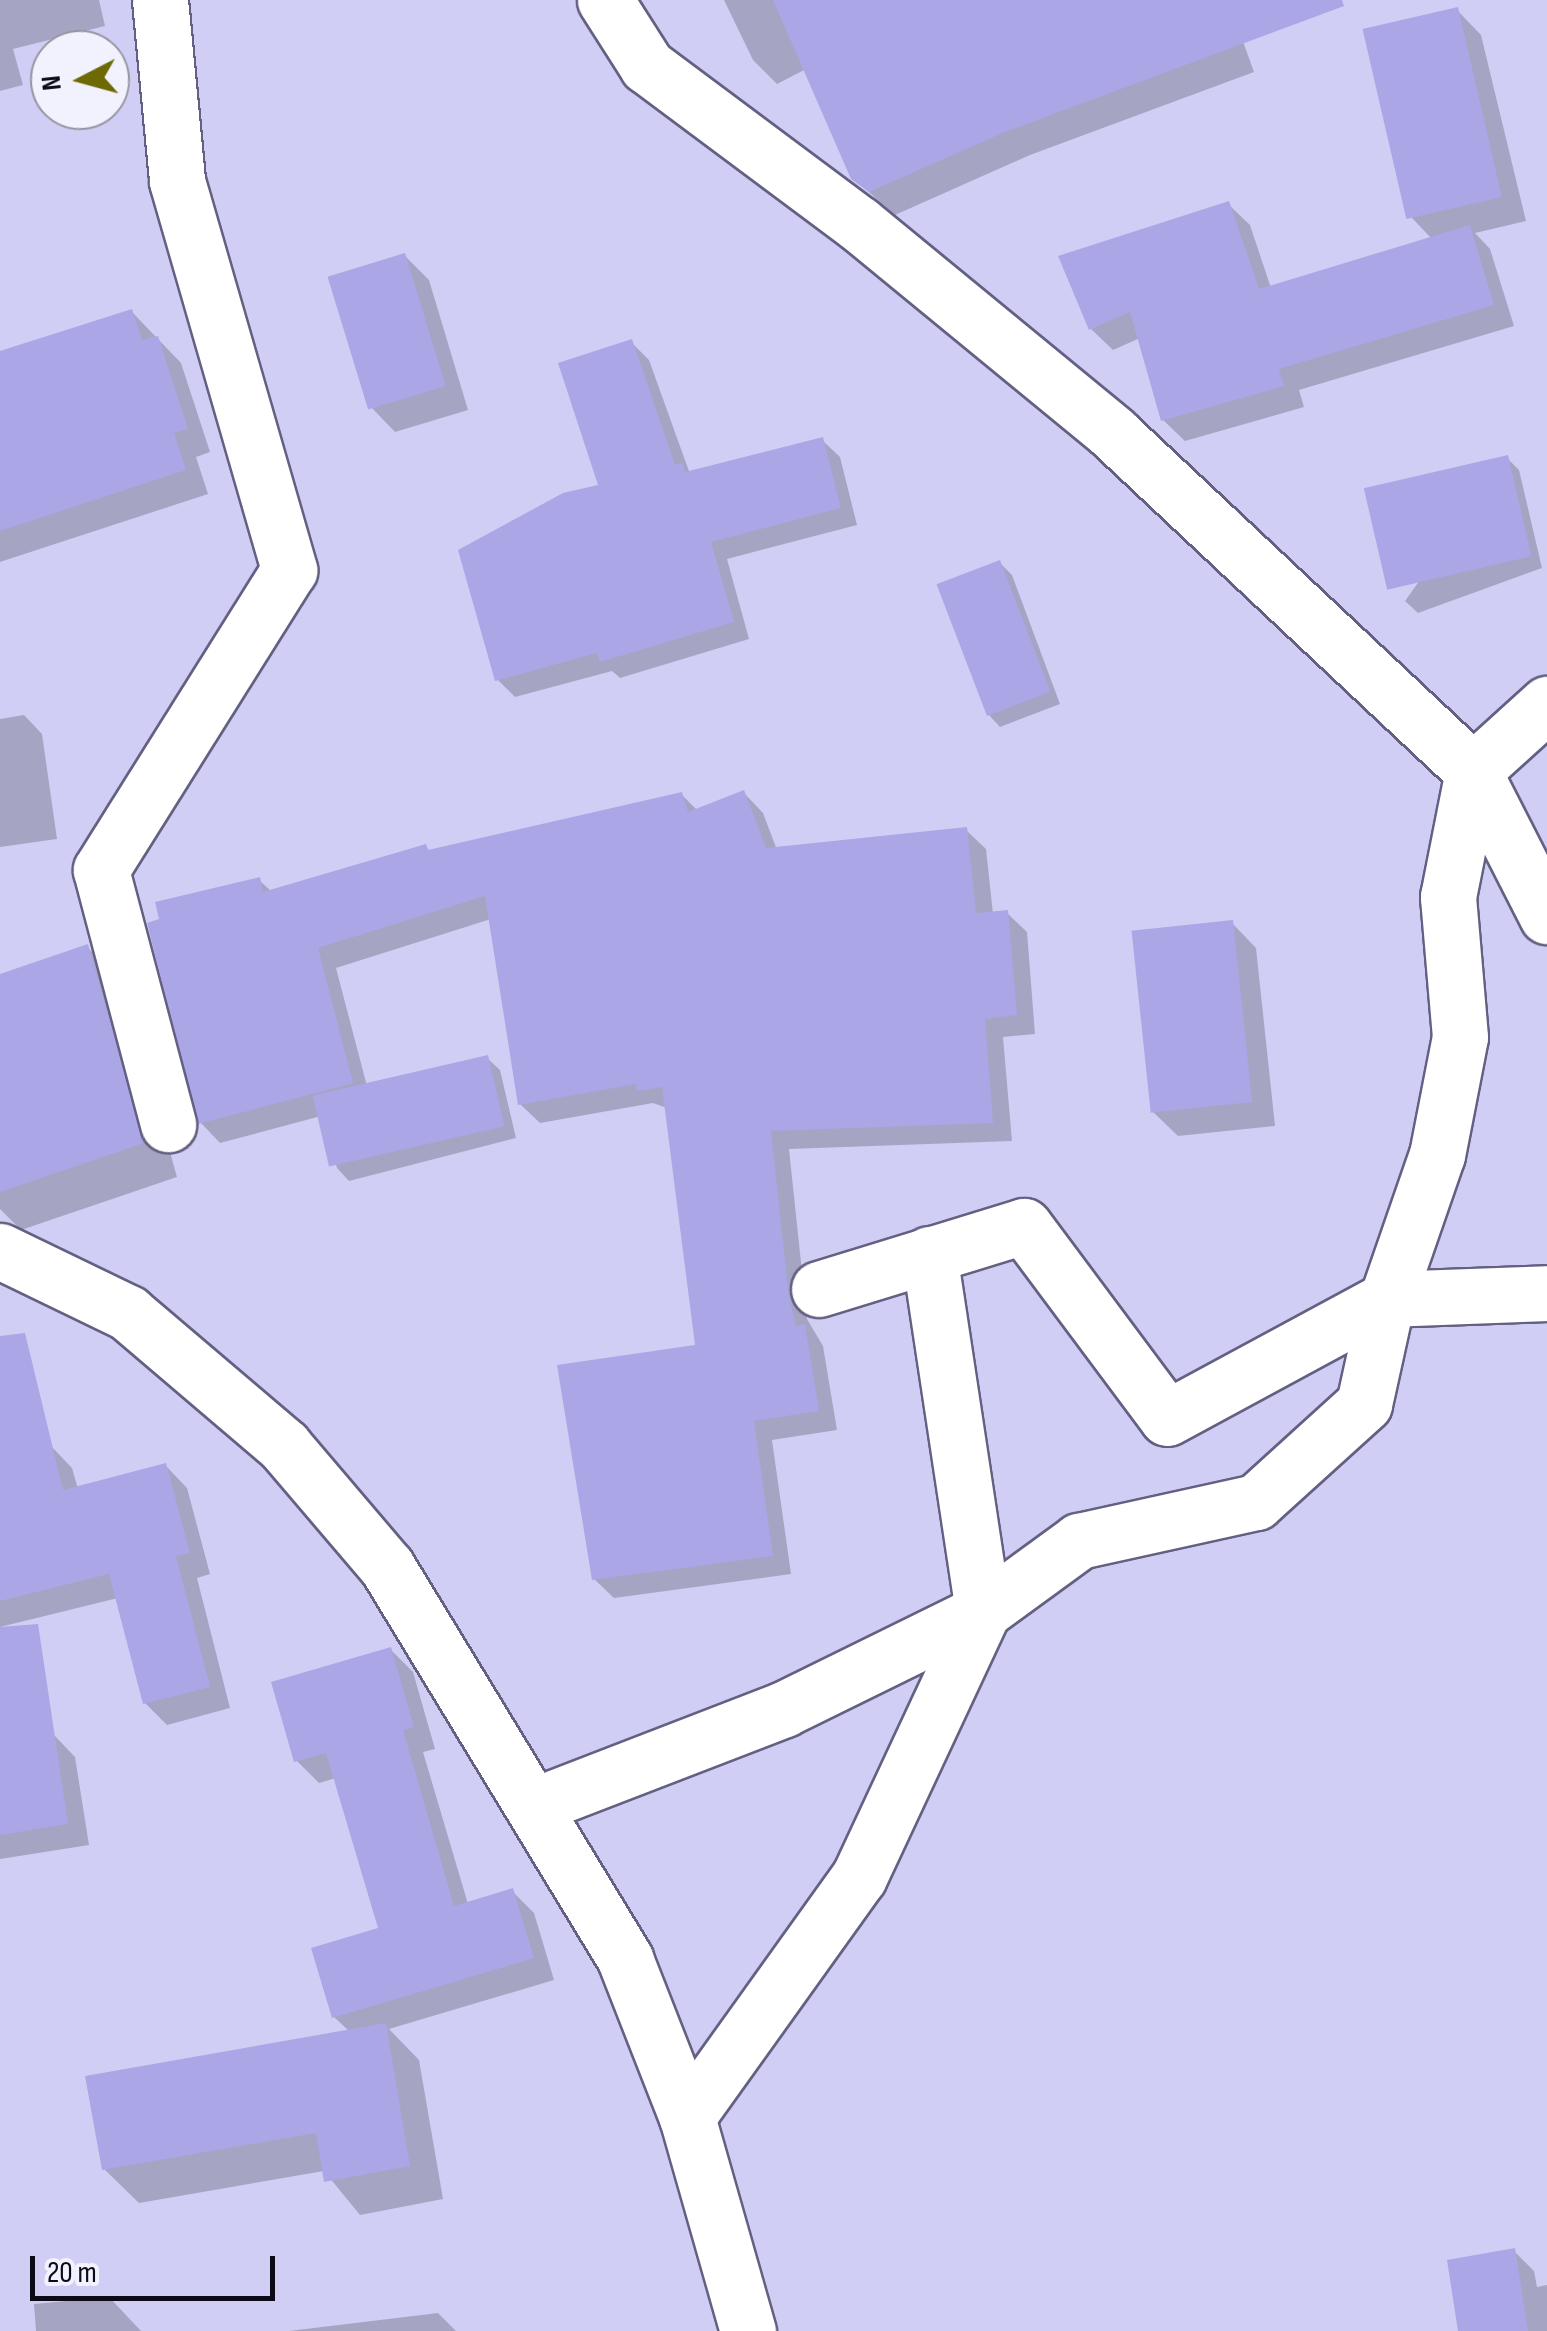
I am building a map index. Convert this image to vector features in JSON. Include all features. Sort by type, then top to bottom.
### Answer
[{"type":"street","points":[[160,0],[177,180],[289,570],[102,870],[168,1124]]},
{"type":"street","points":[[605,0],[646,66],[859,224],[1114,433],[1473,771],[1547,916]]},
{"type":"street","points":[[533,1806],[784,1709],[983,1611],[1079,1541],[1256,1502],[1364,1404],[1387,1299],[1437,1155],[1460,1036],[1448,896],[1473,771],[1547,704]]},
{"type":"street","points":[[819,1290],[1024,1226],[1167,1418],[1387,1299],[1547,1294]]},
{"type":"street","points":[[0,1251],[128,1313],[284,1446],[387,1567],[625,1959],[687,2117],[748,2331]]},
{"type":"street","points":[[687,2117],[859,1877],[983,1611],[929,1254]]},
{"type":"building","points":[[773,0],[1342,0],[1344,6],[1005,132],[869,192],[851,179]]},
{"type":"building","points":[[1458,7],[1502,197],[1406,219],[1363,29]]},
{"type":"building","points":[[1229,201],[1259,289],[1470,225],[1494,305],[1279,369],[1284,386],[1161,421],[1130,312],[1089,330],[1058,256]]},
{"type":"building","points":[[405,253],[446,386],[368,410],[328,277]]},
{"type":"building","points":[[132,309],[142,340],[158,336],[188,429],[174,433],[186,470],[0,531],[0,351]]},
{"type":"building","points":[[632,339],[675,465],[683,463],[685,472],[823,437],[841,508],[711,542],[734,622],[600,662],[597,653],[495,681],[458,550],[563,493],[598,485],[558,363]]},
{"type":"building","points":[[1508,455],[1531,556],[1387,590],[1364,488]]},
{"type":"building","points":[[1000,560],[1051,692],[987,716],[937,584]]},
{"type":"building","points":[[744,790],[766,848],[967,827],[976,913],[1008,910],[1017,1015],[985,1019],[993,1123],[771,1131],[789,1297],[796,1326],[805,1324],[819,1411],[754,1421],[773,1556],[592,1580],[557,1365],[695,1345],[662,1087],[637,1091],[636,1084],[518,1105],[485,896],[318,948],[353,1083],[198,1124],[147,923],[159,919],[155,902],[260,877],[263,892],[426,844],[428,850],[682,792],[688,812]]},
{"type":"building","points":[[1233,920],[1252,1102],[1151,1113],[1132,931]]},
{"type":"building","points":[[88,944],[144,1143],[0,1192],[0,974]]},
{"type":"building","points":[[488,1055],[504,1126],[329,1167],[313,1095]]},
{"type":"building","points":[[25,1333],[63,1490],[166,1463],[190,1553],[176,1556],[210,1687],[143,1704],[109,1574],[0,1601],[0,1336]]},
{"type":"building","points":[[38,1624],[68,1824],[0,1835],[0,1627]]},
{"type":"building","points":[[391,1647],[414,1727],[403,1730],[454,1906],[513,1888],[534,1958],[332,2018],[311,1948],[378,1928],[326,1753],[294,1762],[271,1682]]},
{"type":"building","points":[[386,2023],[410,2166],[324,2182],[316,2133],[102,2170],[85,2076]]},
{"type":"building","points":[[1515,2248],[1528,2331],[1458,2331],[1447,2260]]}]
